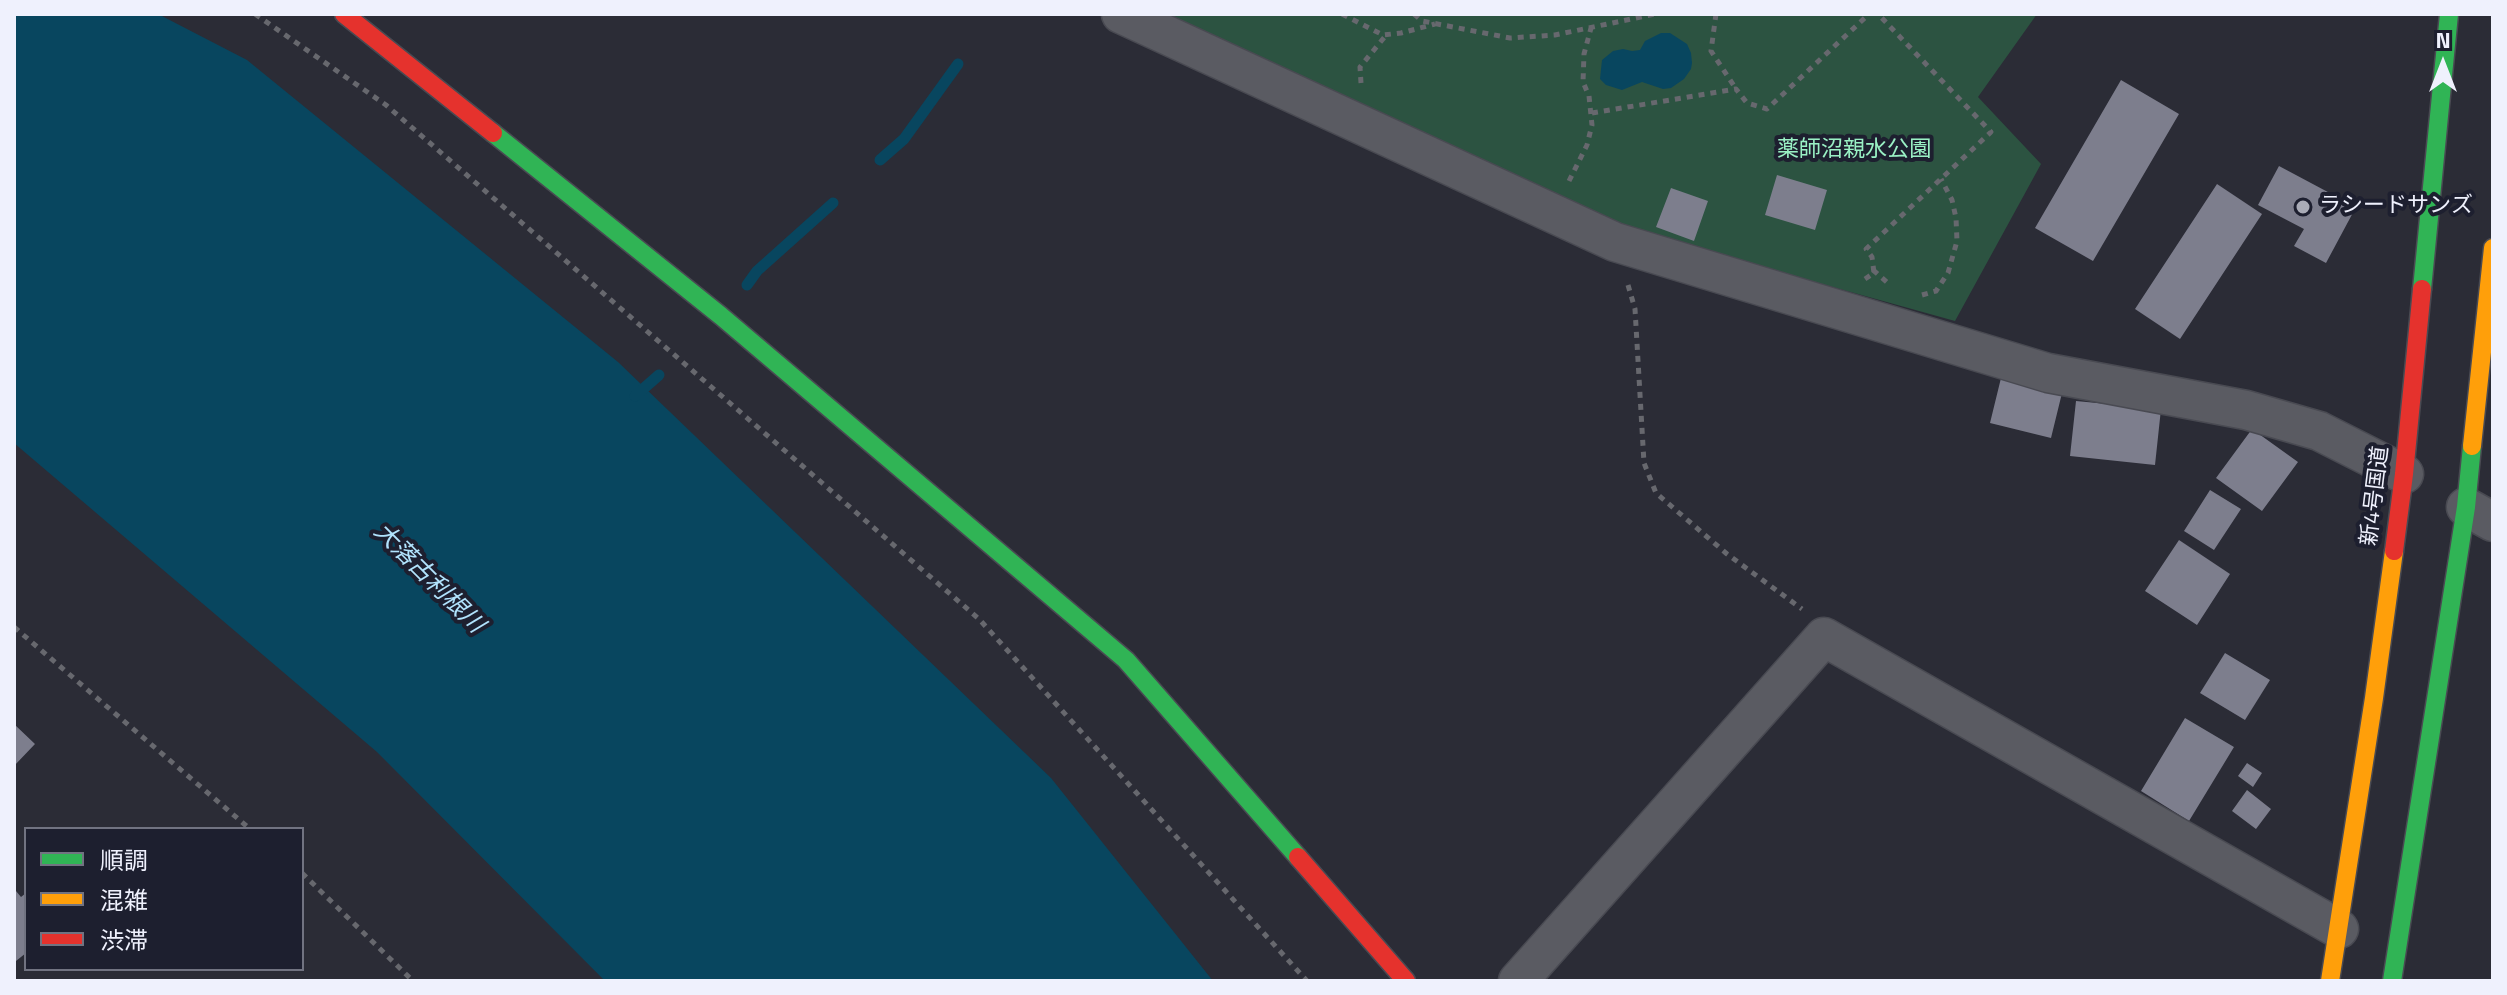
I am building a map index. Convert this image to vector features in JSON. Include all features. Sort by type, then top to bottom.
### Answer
[{"type":"main road","points":[[344,14],[721,316],[1126,660],[1406,981]]},
{"type":"main road","name":"新4号国道","points":[[2330,981],[2374,698],[2404,474],[2449,14]]},
{"type":"main road","points":[[2393,980],[2479,514],[2493,248]]},
{"type":"street","points":[[1121,14],[1615,242],[2048,373],[2246,410],[2319,431],[2404,474]]},
{"type":"street","points":[[1518,981],[1824,637],[2339,929]]},
{"type":"path","points":[[255,14],[386,105],[979,619],[1307,981]]},
{"type":"path","points":[[1342,14],[1383,35],[1438,24]]},
{"type":"path","points":[[1414,14],[1422,21],[1510,38],[1555,35],[1655,14]]},
{"type":"path","points":[[1716,14],[1711,51],[1747,103],[1767,109],[1869,14]]},
{"type":"path","points":[[1823,305],[1874,273],[1872,257],[1866,249],[1991,132],[1878,14]]},
{"type":"path","points":[[1569,182],[1587,145],[1592,125],[1589,96],[1583,82],[1584,54],[1591,28]]},
{"type":"path","points":[[1592,113],[1736,89]]},
{"type":"path","points":[[1916,297],[1936,291],[1948,273],[1957,241],[1952,200],[1941,179]]},
{"type":"path","points":[[1615,242],[1635,309],[1644,463],[1656,493],[1727,554],[1810,616],[1824,637]]},
{"type":"path","points":[[1873,270],[1893,287]]},
{"type":"path","points":[[14,627],[248,827]]},
{"type":"path","points":[[304,875],[413,981]]},
{"type":"green space","name":"薬師沼親水公園","points":[[1141,14],[2037,14],[1978,97],[2041,164],[1955,321],[1624,229]]},
{"type":"water","name":"大落古利根川","points":[[14,14],[158,14],[247,60],[618,362],[1051,778],[1213,981],[605,981],[377,752],[14,443]]},
{"type":"water","points":[[1661,33],[1670,33],[1687,44],[1692,63],[1684,79],[1671,88],[1663,89],[1642,82],[1622,90],[1606,85],[1600,79],[1602,60],[1613,51],[1640,50],[1645,41]]},
{"type":"building","points":[[2121,80],[2179,114],[2093,261],[2035,228]]},
{"type":"building","points":[[2279,166],[2356,207],[2326,263],[2294,246],[2304,229],[2258,205]]},
{"type":"building","points":[[1777,175],[1827,190],[1815,230],[1765,215]]},
{"type":"building","points":[[2217,184],[2262,214],[2180,339],[2135,309]]},
{"type":"building","points":[[1671,188],[1708,201],[1694,241],[1656,227]]},
{"type":"building","points":[[2001,378],[2062,393],[2051,438],[1990,423]]},
{"type":"building","points":[[2076,401],[2161,409],[2155,465],[2070,456]]},
{"type":"building","points":[[2252,429],[2298,462],[2262,511],[2216,478]]},
{"type":"building","points":[[2210,490],[2241,509],[2214,550],[2184,531]]},
{"type":"building","points":[[2179,540],[2230,574],[2197,625],[2145,591]]},
{"type":"building","points":[[2225,653],[2270,680],[2245,720],[2200,693]]},
{"type":"building","points":[[2185,718],[2234,747],[2189,821],[2141,791]]},
{"type":"building","points":[[14,724],[35,744],[14,766]]},
{"type":"building","points":[[2247,763],[2262,773],[2253,787],[2238,776]]},
{"type":"building","points":[[2247,790],[2271,809],[2256,829],[2232,811]]},
{"type":"building","points":[[16,891],[21,897],[24,895],[24,955],[16,961],[14,958]]},
{"type":"waterway","points":[[880,160],[904,139],[958,64]]},
{"type":"waterway","points":[[747,285],[757,271],[833,203]]},
{"type":"waterway","points":[[635,396],[659,375]]},
{"type":"traffic: fast","points":[[2422,289],[2449,14]]},
{"type":"traffic: fast","points":[[493,133],[721,316],[1126,660],[1298,857]]},
{"type":"traffic: fast","points":[[2392,981],[2466,507],[2472,446]]},
{"type":"traffic: slow","points":[[2472,446],[2493,248]]},
{"type":"traffic: slow","points":[[2330,981],[2394,551]]},
{"type":"traffic: jam","points":[[344,14],[493,133]]},
{"type":"traffic: jam","points":[[2394,551],[2422,289]]},
{"type":"traffic: jam","points":[[1298,857],[1406,981]]},
{"type":"place","name":"ラシードサンズ","points":[[2303,207]]}]
